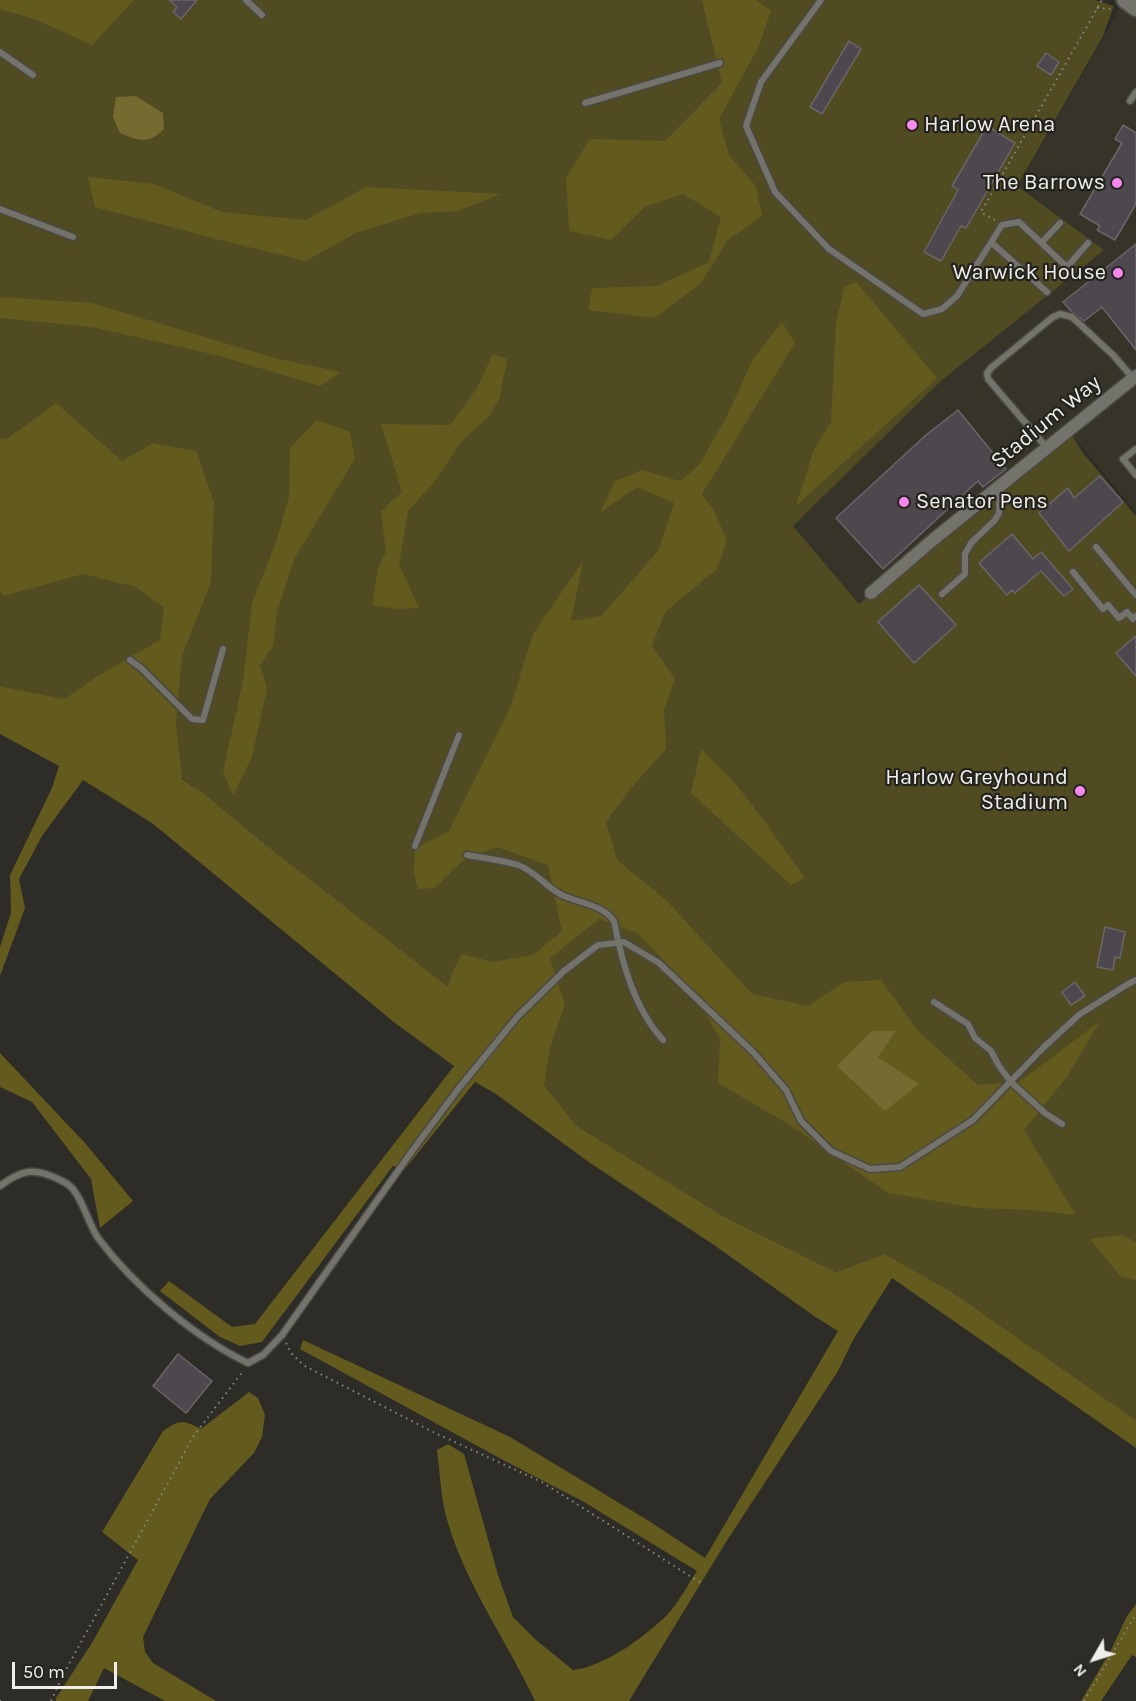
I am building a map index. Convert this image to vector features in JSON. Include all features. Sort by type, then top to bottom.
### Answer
[{"type":"street","name":"Stadium Way","points":[[871,593],[1135,377]]},
{"type":"lane","points":[[246,0],[262,15]]},
{"type":"lane","points":[[821,0],[761,82],[746,126],[775,192],[830,249],[923,314],[942,309],[957,296],[1002,225],[1019,222],[1067,267],[1088,243]]},
{"type":"lane","points":[[0,52],[33,75]]},
{"type":"lane","points":[[585,103],[720,63]]},
{"type":"lane","points":[[1130,101],[1136,92]]},
{"type":"lane","points":[[0,210],[73,237]]},
{"type":"lane","points":[[1042,243],[1060,223]]},
{"type":"lane","points":[[992,243],[1047,292]]},
{"type":"lane","points":[[1047,448],[988,379],[987,373],[1053,317],[1060,314],[1072,317],[1135,377]]},
{"type":"lane","points":[[1136,448],[1123,459],[1136,475]]},
{"type":"lane","points":[[942,594],[965,574],[965,554],[971,543],[995,520],[999,513],[1000,486]]},
{"type":"lane","points":[[1096,547],[1136,595]]},
{"type":"lane","points":[[1073,572],[1103,609],[1108,605],[1119,618],[1127,612],[1133,619],[1136,616]]},
{"type":"lane","points":[[130,660],[192,719],[203,720],[223,650]]},
{"type":"lane","points":[[416,846],[459,735]]},
{"type":"lane","points":[[467,855],[519,866],[549,888],[564,896],[602,909],[610,915],[614,921],[630,984],[649,1025],[663,1040]]},
{"type":"lane","points":[[0,1186],[14,1175],[31,1171],[45,1172],[72,1186],[97,1237],[149,1293],[218,1348],[248,1364],[263,1354],[282,1335],[412,1151],[459,1088],[519,1016],[564,971],[598,945],[624,942],[659,963],[739,1038],[786,1090],[801,1121],[831,1151],[870,1169],[900,1167],[973,1120],[1044,1047],[1080,1014],[1136,980]]},
{"type":"lane","points":[[934,1002],[968,1024],[975,1038],[991,1052],[1011,1082],[1045,1113],[1062,1124]]},
{"type":"path","points":[[1002,225],[981,212],[1102,0]]},
{"type":"path","points":[[1097,8],[1127,6]]},
{"type":"path","points":[[282,1335],[291,1353],[303,1365],[435,1434],[542,1482],[704,1585]]},
{"type":"path","points":[[51,1701],[193,1437],[248,1364]]},
{"type":"path","points":[[1084,1701],[1136,1614]]},
{"type":"shaded area","points":[[0,0],[1094,0],[1114,6],[1102,38],[1017,186],[1104,250],[942,380],[793,526],[859,604],[929,543],[1069,430],[1083,453],[1136,516],[1136,1420],[952,1292],[885,1254],[836,1272],[723,1216],[577,1126],[544,1085],[201,791],[65,699],[0,686]]},
{"type":"shaded area","points":[[0,0],[134,0],[92,45],[34,19],[0,9]]},
{"type":"shaded area","points":[[702,0],[756,0],[771,11],[759,46],[719,119],[729,155],[756,186],[762,216],[728,240],[700,284],[654,318],[588,310],[592,288],[657,286],[709,262],[721,217],[683,194],[645,207],[611,240],[569,231],[566,178],[590,139],[665,141],[722,83]]},
{"type":"shaded area","points":[[1136,0],[1136,513],[1069,431],[929,543],[858,604],[793,526],[942,380],[1103,251],[1017,187],[1123,3]]},
{"type":"shaded area","points":[[136,96],[163,113],[164,129],[153,138],[143,140],[120,133],[113,117],[116,97]]},
{"type":"shaded area","points":[[88,177],[154,184],[222,212],[306,220],[366,187],[501,194],[458,211],[421,213],[358,232],[306,261],[95,207]]},
{"type":"shaded area","points":[[856,282],[937,378],[796,506],[814,449],[831,422],[836,323],[844,287]]},
{"type":"shaded area","points":[[0,297],[92,303],[274,358],[341,372],[320,386],[216,355],[92,327],[0,318]]},
{"type":"shaded area","points":[[782,322],[795,343],[702,494],[714,510],[727,541],[717,569],[665,612],[652,646],[675,679],[664,710],[666,749],[631,788],[606,822],[617,860],[666,900],[752,994],[808,1006],[844,982],[881,980],[919,1032],[978,1085],[1019,1082],[1100,1021],[1067,1077],[1024,1130],[1076,1215],[1032,1210],[976,1208],[888,1193],[790,1125],[718,1083],[720,1038],[688,985],[637,933],[599,919],[550,958],[565,1005],[550,1047],[544,1085],[577,1126],[723,1216],[836,1272],[885,1254],[952,1292],[1136,1420],[1136,1448],[892,1278],[853,1340],[838,1371],[726,1542],[629,1701],[535,1701],[476,1592],[456,1547],[444,1506],[437,1450],[448,1444],[464,1454],[498,1575],[513,1617],[536,1640],[573,1670],[585,1668],[611,1657],[648,1632],[668,1614],[697,1571],[584,1502],[300,1349],[303,1340],[510,1437],[649,1521],[705,1558],[838,1331],[590,1163],[496,1094],[475,1082],[405,1169],[393,1166],[262,1342],[240,1346],[220,1337],[160,1291],[169,1281],[232,1327],[255,1324],[454,1066],[395,1023],[152,823],[83,780],[42,836],[19,879],[25,908],[0,976],[0,947],[11,913],[10,875],[52,788],[59,766],[0,734],[0,686],[65,699],[96,677],[160,640],[164,607],[136,587],[83,574],[4,596],[0,591],[0,439],[8,438],[56,403],[122,461],[153,443],[196,451],[214,502],[211,582],[182,656],[176,724],[182,779],[201,791],[263,843],[448,987],[462,954],[493,962],[533,955],[562,931],[548,865],[497,847],[462,861],[435,888],[418,889],[414,873],[415,849],[449,831],[510,708],[533,634],[583,561],[571,621],[601,616],[658,551],[674,503],[637,487],[600,513],[615,481],[642,470],[680,481],[699,465],[726,418],[753,359]]},
{"type":"shaded area","points":[[493,354],[507,359],[499,400],[489,416],[461,442],[436,480],[408,511],[399,564],[419,608],[396,609],[372,605],[378,568],[386,552],[381,511],[402,492],[381,424],[450,425],[477,388]]},
{"type":"shaded area","points":[[317,420],[350,432],[355,459],[294,559],[277,612],[273,646],[260,665],[267,689],[252,757],[233,795],[223,772],[243,681],[252,603],[276,542],[289,497],[290,448]]},
{"type":"shaded area","points":[[701,749],[734,782],[805,878],[791,885],[691,793]]},
{"type":"shaded area","points":[[872,1031],[896,1031],[878,1057],[919,1084],[885,1111],[837,1066]]},
{"type":"shaded area","points":[[0,1053],[85,1143],[133,1201],[100,1228],[91,1179],[32,1102],[0,1087]]},
{"type":"shaded area","points":[[1121,1235],[1136,1242],[1136,1280],[1121,1277],[1090,1239]]},
{"type":"shaded area","points":[[249,1392],[258,1398],[265,1415],[262,1437],[254,1453],[210,1499],[143,1637],[145,1652],[153,1663],[216,1701],[165,1701],[104,1668],[88,1701],[56,1701],[92,1643],[138,1560],[102,1532],[163,1431],[182,1422],[201,1429]]},
{"type":"shaded area","points":[[1136,1604],[1136,1657],[1132,1655],[1101,1701],[1081,1701],[1111,1650],[1127,1616]]},
{"type":"building","points":[[169,0],[197,0],[181,19],[173,12],[177,7]]},
{"type":"building","points":[[849,41],[861,49],[822,114],[810,107]]},
{"type":"building","points":[[1046,53],[1059,62],[1051,75],[1037,66]]},
{"type":"building","name":"The Barrows","points":[[1123,125],[1136,133],[1136,204],[1115,240],[1097,230],[1100,226],[1080,214],[1122,143],[1115,139]]},
{"type":"building","points":[[987,126],[1015,143],[966,228],[961,226],[941,261],[924,252],[958,190],[952,186]]},
{"type":"building","name":"Warwick House","points":[[1136,244],[1136,350],[1102,307],[1084,321],[1063,302]]},
{"type":"building","name":"Senator Pens","points":[[958,410],[1006,469],[983,487],[978,481],[883,569],[836,518],[926,435]]},
{"type":"building","points":[[1100,476],[1123,502],[1069,551],[1039,513],[1068,488],[1074,498]]},
{"type":"building","points":[[1012,534],[1033,559],[1041,552],[1073,589],[1064,596],[1041,571],[1015,593],[1012,590],[1007,595],[979,563]]},
{"type":"building","points":[[919,585],[956,625],[914,663],[878,622]]},
{"type":"building","points":[[1136,636],[1136,676],[1116,653]]},
{"type":"building","points":[[1105,927],[1125,932],[1120,958],[1115,957],[1113,970],[1097,967]]},
{"type":"building","points":[[1075,982],[1085,996],[1071,1005],[1062,992]]},
{"type":"building","points":[[178,1354],[212,1381],[186,1413],[153,1386]]},
{"type":"place","name":"Harlow Arena","points":[[912,125]]},
{"type":"place","name":"The Barrows","points":[[1117,183]]},
{"type":"place","name":"Warwick House","points":[[1118,273]]},
{"type":"place","name":"Senator Pens","points":[[904,502]]},
{"type":"place","name":"Harlow Greyhound Stadium","points":[[1080,791]]}]
